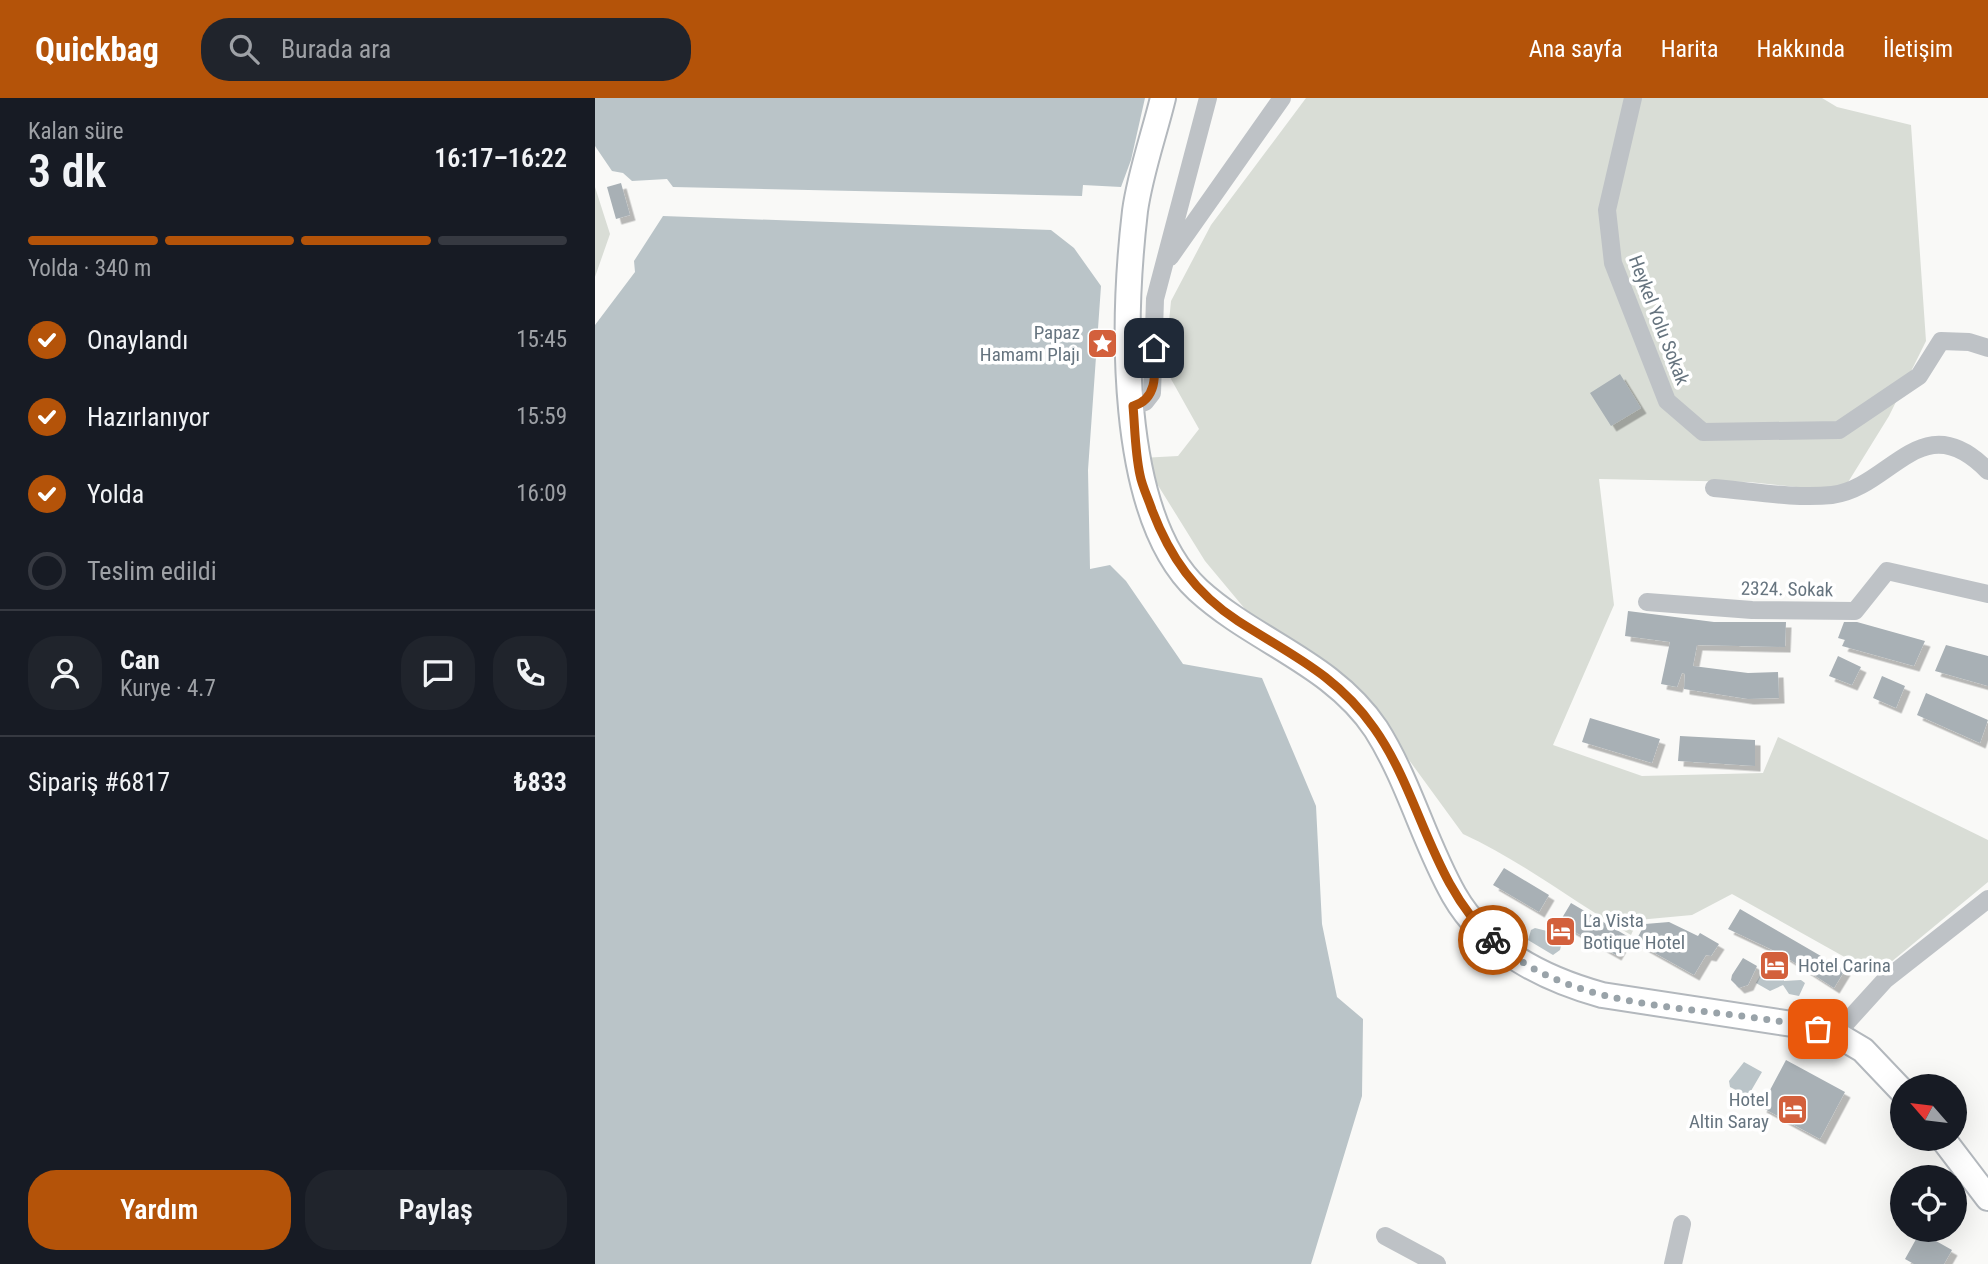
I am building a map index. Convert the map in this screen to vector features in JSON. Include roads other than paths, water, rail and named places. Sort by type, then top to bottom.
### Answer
[{"type":"main road","points":[[1163,98],[1136,209],[1127,310],[1140,477],[1174,558],[1197,589],[1214,603],[1316,668],[1350,695],[1376,730],[1413,802],[1454,895],[1479,928],[1509,954],[1574,987],[1602,995],[1800,1025],[1836,1034],[1863,1050],[1890,1078]]},
{"type":"main road","points":[[1953,1152],[1988,1198]]},
{"type":"street","points":[[1133,406],[1145,402],[1152,393],[1154,299],[1209,98]]},
{"type":"street","points":[[1164,266],[1282,98]]},
{"type":"street","name":"Heykel Yolu Sokak","points":[[1633,98],[1607,210],[1613,263],[1667,401],[1703,432],[1839,430],[1919,376],[1941,341],[1969,342],[1988,348]]},
{"type":"street","points":[[1714,488],[1835,495],[1857,486],[1914,450],[1944,445],[1955,447],[1978,460],[1988,471]]},
{"type":"street","name":"2324. Sokak","points":[[1647,602],[1752,610],[1855,611],[1887,571],[1988,594]]},
{"type":"street","points":[[1836,1034],[1885,980],[1986,904]]},
{"type":"street","points":[[1673,1264],[1682,1224]]},
{"type":"street","points":[[1385,1236],[1437,1264]]},
{"type":"place","name":"Papaz Hamamı Plajı","points":[[1103,343]]},
{"type":"place","name":"La Vista Botique Hotel","points":[[1560,931]]},
{"type":"place","name":"Hotel Carina","points":[[1775,965]]},
{"type":"place","name":"Hotel Altin Saray","points":[[1792,1110]]}]
